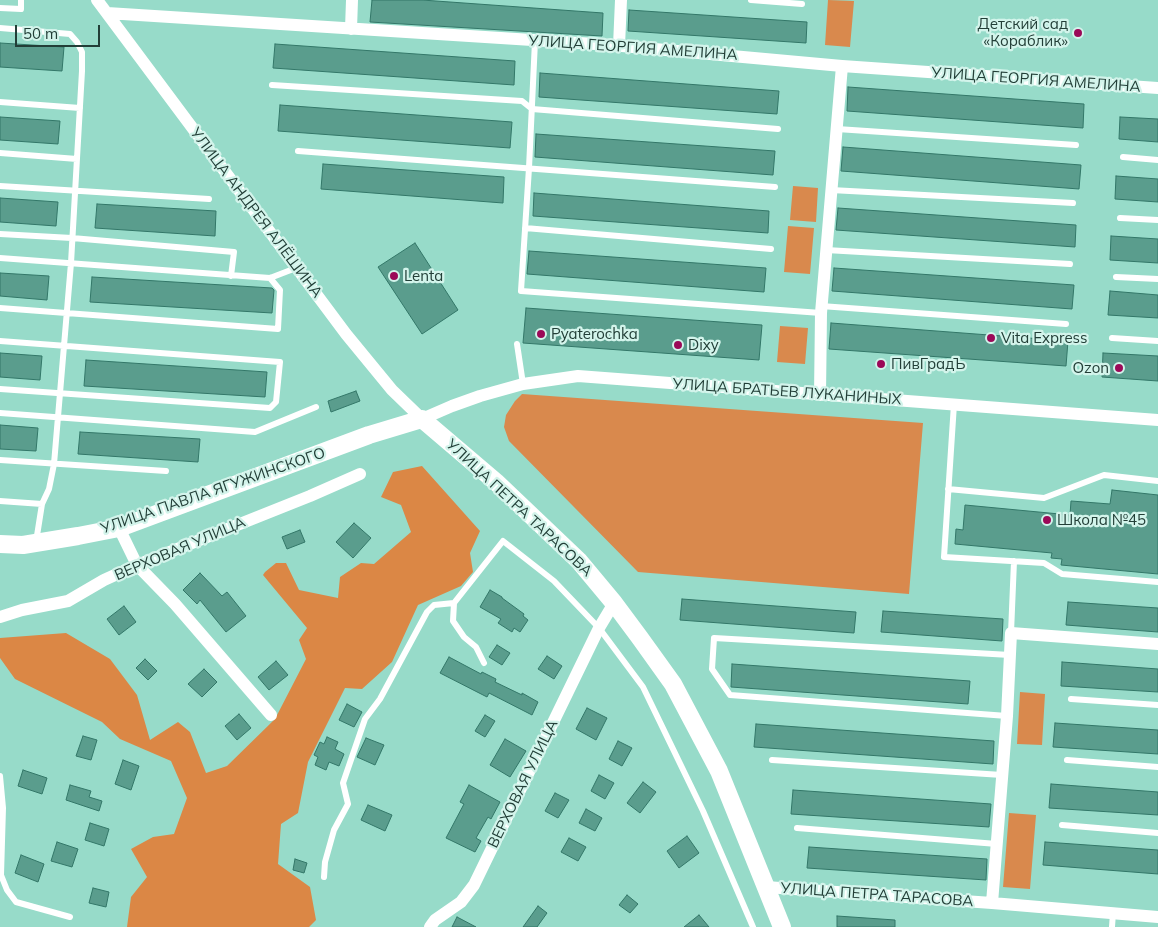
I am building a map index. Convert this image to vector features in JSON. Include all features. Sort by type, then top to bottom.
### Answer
[{"type":"street","name":"УЛИЦА АНДРЕЯ АЛЁШИНА","points":[[98,0],[346,334],[392,390],[422,419]]},
{"type":"street","points":[[351,29],[352,0]]},
{"type":"street","points":[[619,46],[621,0]]},
{"type":"street","name":"УЛИЦА ГЕОРГИЯ АМЕЛИНА","points":[[107,13],[535,40],[842,66],[1158,88]]},
{"type":"street","points":[[820,395],[821,309],[842,66]]},
{"type":"street","name":"УЛИЦА БРАТЬЕВ ЛУКАНИНЫХ","points":[[422,419],[480,396],[523,384],[578,376],[1158,420]]},
{"type":"street","name":"УЛИЦА ПАВЛА ЯГУЖИНСКОГО","points":[[0,544],[23,545],[119,528],[369,435],[422,419]]},
{"type":"street","name":"УЛИЦА ПЕТРА ТАРАСОВА","points":[[422,419],[496,482],[579,561],[640,638],[673,684],[719,771],[766,887],[1158,917]]},
{"type":"street","name":"ВЕРХОВАЯ УЛИЦА","points":[[0,617],[22,610],[68,601],[104,580],[137,565],[360,474]]},
{"type":"street","points":[[119,528],[137,565],[176,604],[271,715]]},
{"type":"street","name":"ВЕРХОВАЯ УЛИЦА","points":[[430,927],[435,920],[461,902],[474,885],[599,628],[614,603]]},
{"type":"street","points":[[992,903],[1007,716],[1011,633],[1158,644]]},
{"type":"street","points":[[766,887],[782,927]]},
{"type":"lane","points":[[0,8],[21,9],[22,0]]},
{"type":"lane","points":[[751,0],[802,4]]},
{"type":"lane","points":[[0,28],[70,34],[82,52],[71,263],[61,393],[54,464],[49,489],[42,504],[36,543]]},
{"type":"lane","points":[[535,40],[529,168],[520,291],[1066,324]]},
{"type":"lane","points":[[272,84],[522,101],[532,108],[778,129]]},
{"type":"lane","points":[[0,102],[80,108]]},
{"type":"lane","points":[[837,129],[1076,145]]},
{"type":"lane","points":[[298,151],[775,186]]},
{"type":"lane","points":[[0,153],[77,159]]},
{"type":"lane","points":[[1124,157],[1158,160]]},
{"type":"lane","points":[[0,186],[209,199]]},
{"type":"lane","points":[[831,190],[1073,203]]},
{"type":"lane","points":[[1120,218],[1158,220]]},
{"type":"lane","points":[[525,228],[771,249]]},
{"type":"lane","points":[[0,234],[72,238],[234,252],[232,276]]},
{"type":"lane","points":[[826,250],[1070,264]]},
{"type":"lane","points":[[0,258],[270,278],[296,268]]},
{"type":"lane","points":[[1116,277],[1158,279]]},
{"type":"lane","points":[[0,308],[278,329],[280,290],[270,278]]},
{"type":"lane","points":[[1112,338],[1158,341]]},
{"type":"lane","points":[[0,341],[280,362],[276,402],[270,408],[0,389]]},
{"type":"lane","points":[[517,344],[523,384]]},
{"type":"lane","points":[[954,404],[944,557],[1044,563],[1062,574],[1158,582]]},
{"type":"lane","points":[[0,413],[255,432],[316,407]]},
{"type":"lane","points":[[0,460],[166,470]]},
{"type":"lane","points":[[948,489],[1044,498],[1104,476],[1158,481]]},
{"type":"lane","points":[[0,502],[42,504]]},
{"type":"lane","points":[[484,663],[476,647],[464,637],[453,621],[454,603],[503,541],[554,581],[599,628],[643,687],[703,811],[753,927]]},
{"type":"lane","points":[[1011,633],[1014,562]]},
{"type":"lane","points":[[324,877],[325,862],[334,830],[348,804],[343,783],[365,718],[380,699],[427,612],[434,606],[454,603]]},
{"type":"lane","points":[[1007,716],[730,695],[712,669],[714,638],[1010,655]]},
{"type":"lane","points":[[1070,700],[1158,706]]},
{"type":"lane","points":[[772,760],[1002,775]]},
{"type":"lane","points":[[1067,760],[1158,767]]},
{"type":"lane","points":[[0,776],[3,808],[1,874],[7,890],[16,902],[70,918]]},
{"type":"lane","points":[[1062,825],[1158,833]]},
{"type":"lane","points":[[797,828],[997,844]]},
{"type":"lane","points":[[1112,927],[1113,913]]},
{"type":"shaded area","points":[[828,0],[854,1],[850,47],[825,45]]},
{"type":"shaded area","points":[[793,186],[818,188],[816,222],[790,220]]},
{"type":"shaded area","points":[[788,226],[814,228],[810,274],[784,272]]},
{"type":"shaded area","points":[[780,326],[808,328],[805,364],[777,362]]},
{"type":"shaded area","points":[[522,394],[923,423],[909,594],[638,572],[509,441],[504,427],[506,415]]},
{"type":"shaded area","points":[[422,466],[480,531],[470,553],[473,572],[461,586],[418,605],[392,662],[362,689],[345,688],[308,762],[298,813],[281,824],[278,864],[310,887],[316,920],[309,927],[127,927],[131,897],[147,877],[131,849],[153,837],[174,834],[187,798],[171,761],[120,739],[102,722],[15,679],[0,658],[0,638],[66,633],[110,659],[137,695],[150,740],[178,722],[190,732],[206,773],[227,766],[275,719],[306,659],[299,640],[307,628],[263,575],[276,563],[286,563],[299,590],[338,598],[340,577],[361,563],[374,564],[411,532],[401,505],[381,497],[393,472]]},
{"type":"shaded area","points":[[1020,692],[1045,694],[1042,745],[1017,744]]},
{"type":"shaded area","points":[[1009,813],[1036,815],[1030,889],[1003,887]]},
{"type":"building","points":[[372,0],[422,0],[603,13],[602,36],[370,22]]},
{"type":"building","points":[[629,10],[807,22],[806,43],[628,31]]},
{"type":"building","points":[[0,43],[64,47],[62,71],[0,67]]},
{"type":"building","points":[[275,44],[515,61],[514,85],[273,68]]},
{"type":"building","points":[[540,73],[779,91],[777,114],[539,97]]},
{"type":"building","points":[[848,87],[1084,104],[1083,128],[847,111]]},
{"type":"building","points":[[280,105],[512,122],[510,148],[278,131]]},
{"type":"building","points":[[0,117],[60,121],[58,144],[0,140]]},
{"type":"building","points":[[1120,117],[1158,119],[1158,142],[1119,139]]},
{"type":"building","points":[[536,134],[775,151],[773,175],[535,157]]},
{"type":"building","points":[[843,147],[1081,165],[1079,189],[841,171]]},
{"type":"building","points":[[323,164],[504,177],[503,203],[321,189]]},
{"type":"building","points":[[1116,176],[1158,179],[1158,202],[1115,199]]},
{"type":"building","points":[[534,193],[769,211],[768,233],[533,216]]},
{"type":"building","points":[[0,198],[58,202],[56,226],[0,222]]},
{"type":"building","points":[[97,204],[216,211],[215,236],[95,228]]},
{"type":"building","points":[[838,208],[1076,225],[1075,247],[836,230]]},
{"type":"building","points":[[1111,236],[1158,239],[1158,263],[1110,260]]},
{"type":"building","points":[[415,243],[458,310],[422,334],[378,267]]},
{"type":"building","points":[[529,251],[766,268],[764,292],[527,274]]},
{"type":"building","points":[[834,268],[1074,285],[1072,309],[832,291]]},
{"type":"building","points":[[0,273],[49,276],[47,300],[0,296]]},
{"type":"building","points":[[92,277],[272,288],[274,290],[272,313],[90,302]]},
{"type":"building","points":[[1110,291],[1158,295],[1158,318],[1108,315]]},
{"type":"building","points":[[526,308],[762,325],[759,360],[523,343]]},
{"type":"building","points":[[831,323],[1068,341],[1066,366],[829,349]]},
{"type":"building","points":[[0,353],[42,356],[40,380],[0,377]]},
{"type":"building","points":[[1103,353],[1158,356],[1158,381],[1102,377]]},
{"type":"building","points":[[86,360],[267,372],[265,397],[84,386]]},
{"type":"building","points":[[356,391],[360,401],[331,412],[328,401]]},
{"type":"building","points":[[0,425],[38,428],[36,451],[0,449]]},
{"type":"building","points":[[80,432],[200,439],[198,462],[78,454]]},
{"type":"building","points":[[1112,490],[1158,495],[1158,574],[1061,565],[1062,559],[1051,558],[1052,553],[955,544],[956,529],[963,530],[965,505],[1070,515],[1071,501],[1110,504]]},
{"type":"building","points":[[354,523],[371,538],[353,558],[336,542]]},
{"type":"building","points":[[300,530],[305,542],[287,549],[282,537]]},
{"type":"building","points":[[200,573],[222,596],[227,592],[246,616],[226,632],[200,600],[197,604],[183,590]]},
{"type":"building","points":[[490,590],[524,614],[523,616],[528,620],[520,632],[514,628],[512,632],[498,623],[501,619],[480,607]]},
{"type":"building","points":[[682,599],[856,612],[854,633],[680,620]]},
{"type":"building","points":[[1068,602],[1158,608],[1158,632],[1066,625]]},
{"type":"building","points":[[124,606],[136,622],[119,635],[107,619]]},
{"type":"building","points":[[883,611],[1003,619],[1002,641],[881,632]]},
{"type":"building","points":[[497,645],[510,653],[502,665],[489,657]]},
{"type":"building","points":[[547,656],[562,666],[554,679],[538,669]]},
{"type":"building","points":[[449,657],[481,674],[482,672],[496,679],[495,682],[538,702],[532,715],[489,693],[487,697],[440,673]]},
{"type":"building","points":[[145,659],[157,671],[148,680],[136,668]]},
{"type":"building","points":[[276,661],[288,675],[269,690],[258,677]]},
{"type":"building","points":[[1062,662],[1158,669],[1158,692],[1061,686]]},
{"type":"building","points":[[732,664],[970,681],[968,704],[731,687]]},
{"type":"building","points":[[204,669],[217,682],[202,697],[188,684]]},
{"type":"building","points":[[347,704],[362,712],[354,727],[339,720]]},
{"type":"building","points":[[587,708],[607,718],[596,740],[576,729]]},
{"type":"building","points":[[239,714],[251,728],[237,740],[225,726]]},
{"type":"building","points":[[485,715],[495,721],[485,737],[475,731]]},
{"type":"building","points":[[1055,723],[1158,730],[1158,754],[1053,747]]},
{"type":"building","points":[[756,724],[994,741],[993,764],[754,747]]},
{"type":"building","points":[[83,736],[97,740],[91,760],[76,756]]},
{"type":"building","points":[[327,737],[338,742],[335,749],[344,754],[339,766],[329,762],[326,770],[315,765],[318,757],[314,755],[320,742],[324,744]]},
{"type":"building","points":[[366,738],[384,745],[375,765],[357,757]]},
{"type":"building","points":[[505,739],[526,751],[510,777],[490,765]]},
{"type":"building","points":[[618,741],[632,748],[622,766],[609,759]]},
{"type":"building","points":[[123,760],[139,766],[131,790],[115,784]]},
{"type":"building","points":[[23,770],[47,778],[42,794],[18,786]]},
{"type":"building","points":[[599,775],[614,783],[605,799],[591,791]]},
{"type":"building","points":[[643,782],[656,792],[640,813],[627,803]]},
{"type":"building","points":[[1051,784],[1158,792],[1158,815],[1049,808]]},
{"type":"building","points":[[70,785],[91,791],[89,797],[102,801],[99,811],[66,800]]},
{"type":"building","points":[[469,785],[500,802],[491,819],[488,817],[476,838],[481,841],[475,852],[446,838],[464,804],[460,802]]},
{"type":"building","points":[[793,790],[991,804],[989,827],[791,814]]},
{"type":"building","points":[[555,793],[569,800],[558,818],[545,811]]},
{"type":"building","points":[[368,805],[392,815],[385,831],[361,820]]},
{"type":"building","points":[[586,809],[602,818],[595,831],[579,823]]},
{"type":"building","points":[[90,823],[109,829],[104,846],[85,840]]},
{"type":"building","points":[[687,836],[699,853],[679,868],[667,851]]},
{"type":"building","points":[[569,838],[586,847],[578,861],[561,852]]},
{"type":"building","points":[[57,842],[78,849],[72,867],[51,861]]},
{"type":"building","points":[[1045,842],[1158,850],[1158,874],[1043,865]]},
{"type":"building","points":[[809,847],[987,859],[986,880],[807,868]]},
{"type":"building","points":[[21,855],[44,864],[38,882],[15,873]]},
{"type":"building","points":[[295,859],[307,863],[304,873],[293,870]]},
{"type":"building","points":[[93,888],[109,892],[106,907],[89,903]]},
{"type":"building","points":[[627,895],[638,904],[630,913],[619,905]]},
{"type":"building","points":[[538,906],[547,913],[537,927],[523,927]]},
{"type":"building","points":[[699,915],[709,927],[684,927]]},
{"type":"building","points":[[837,916],[895,920],[895,927],[837,927]]},
{"type":"building","points":[[457,917],[476,927],[452,927]]},
{"type":"place","name":"Детский сад «Кораблик»","points":[[1078,33]]},
{"type":"place","name":"Lenta","points":[[394,276]]},
{"type":"place","name":"Pyaterochka","points":[[541,334]]},
{"type":"place","name":"Vita Express","points":[[991,338]]},
{"type":"place","name":"Dixy","points":[[678,345]]},
{"type":"place","name":"ПивГрадЪ","points":[[881,364]]},
{"type":"place","name":"Ozon","points":[[1119,368]]},
{"type":"place","name":"Школа №45","points":[[1047,520]]}]
